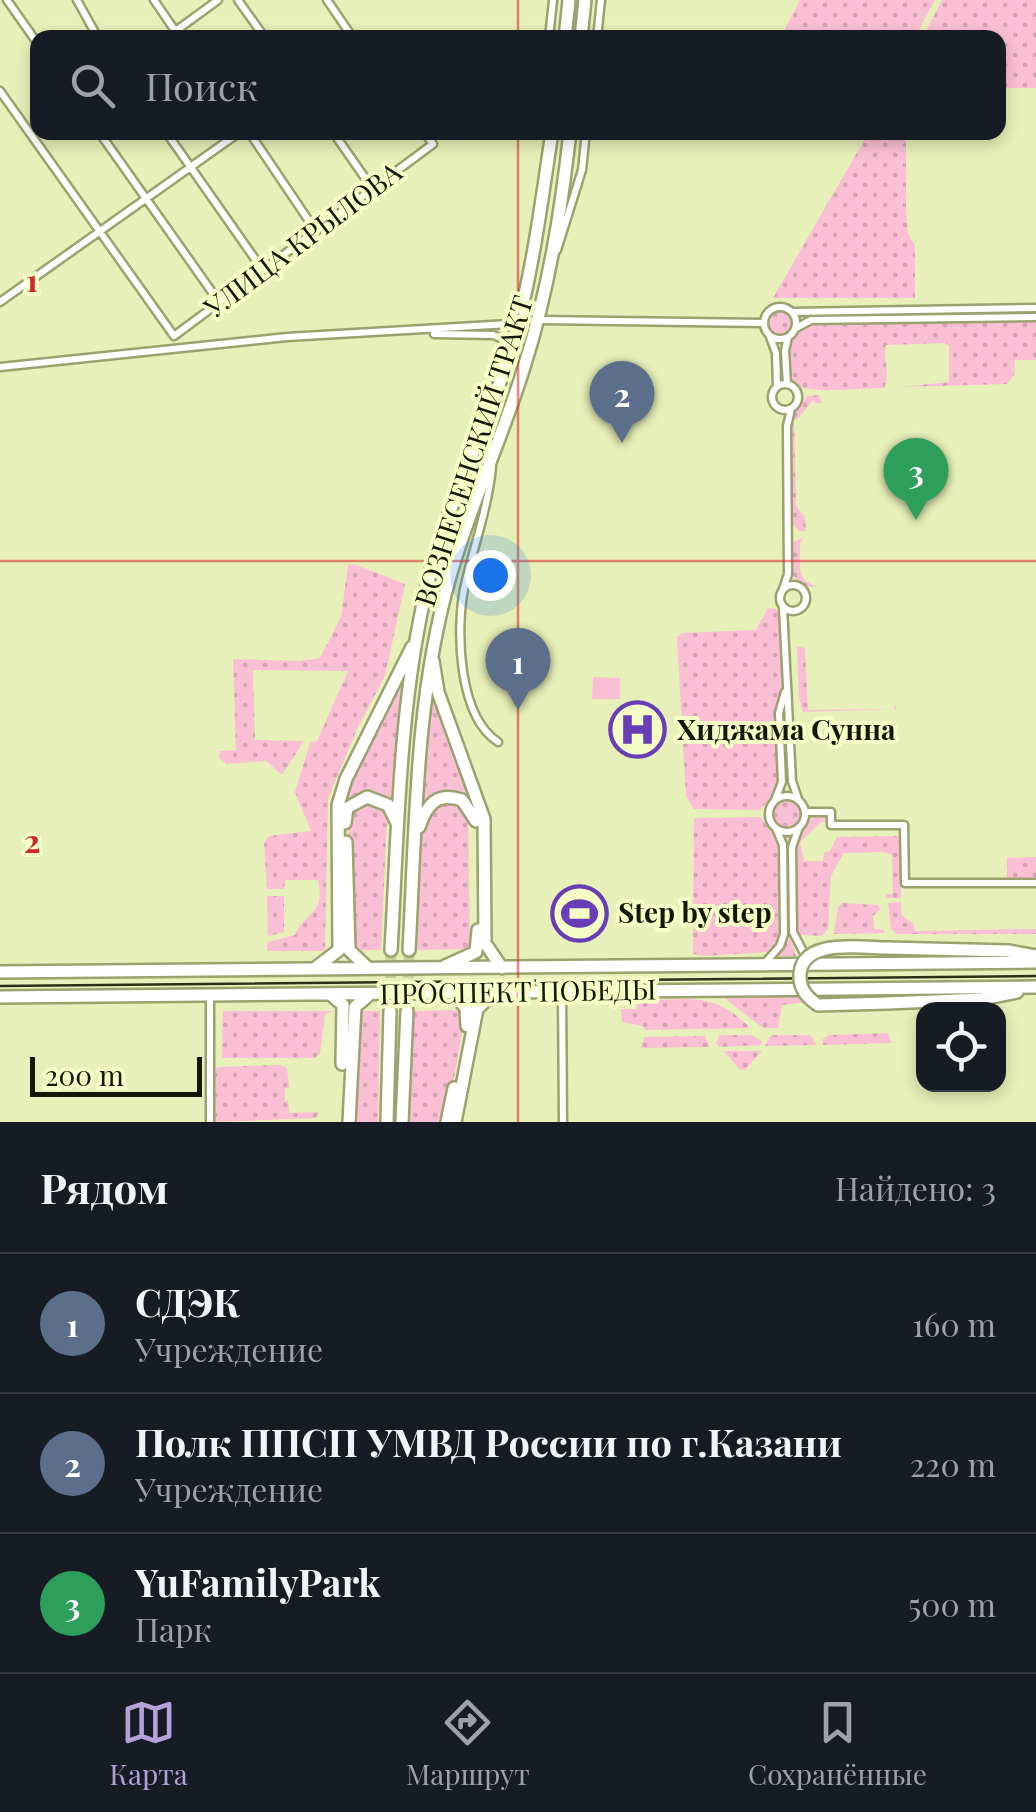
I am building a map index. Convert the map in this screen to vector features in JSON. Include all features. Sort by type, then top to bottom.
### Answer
[{"type":"main road","points":[[566,30],[569,0]]},
{"type":"main road","points":[[582,30],[585,0]]},
{"type":"main road","name":"ВОЗНЕСЕНСКИЙ ТРАКТ","points":[[391,950],[408,703],[418,634],[428,584],[520,312],[534,253],[551,140]]},
{"type":"main road","name":"ВОЗНЕСЕНСКИЙ ТРАКТ","points":[[409,950],[422,711],[432,650],[450,577],[538,320],[569,140]]},
{"type":"main road","points":[[314,969],[338,950],[338,805],[346,779],[418,634]]},
{"type":"main road","points":[[432,650],[438,692],[484,819],[486,943],[502,968]]},
{"type":"main road","points":[[415,841],[424,813],[438,798],[462,800],[473,812],[477,948],[476,952],[439,968]]},
{"type":"main road","points":[[368,968],[350,953],[347,941],[347,808],[359,799],[379,799],[392,812],[398,826]]},
{"type":"main road","points":[[1036,959],[1008,951],[819,949],[805,960],[800,974],[804,992],[818,1004],[982,999],[1036,988]]},
{"type":"main road","name":"ПРОСПЕКТ ПОБЕДЫ","points":[[0,972],[812,966],[1036,959]]},
{"type":"main road","name":"ПРОСПЕКТ ПОБЕДЫ","points":[[0,997],[1036,988]]},
{"type":"main road","points":[[455,1122],[477,1009],[495,991]]},
{"type":"main road","points":[[447,1122],[468,1018],[462,1001],[451,992]]},
{"type":"main road","points":[[330,994],[343,1005],[344,1017],[340,1122]]},
{"type":"main road","points":[[348,1122],[355,1007],[370,994]]},
{"type":"main road","points":[[387,1122],[390,1011]]},
{"type":"main road","points":[[402,1121],[407,1011]]},
{"type":"street","points":[[7,0],[30,33]]},
{"type":"street","points":[[77,0],[94,30]]},
{"type":"street","points":[[154,0],[175,30]]},
{"type":"street","points":[[183,30],[218,0]]},
{"type":"street","points":[[238,0],[259,30]]},
{"type":"street","points":[[327,0],[348,30]]},
{"type":"street","points":[[550,30],[553,0]]},
{"type":"street","points":[[598,30],[601,0]]},
{"type":"street","points":[[0,91],[29,132]]},
{"type":"street","points":[[35,140],[100,232]]},
{"type":"street","points":[[105,140],[219,302]]},
{"type":"street","points":[[172,140],[262,269]]},
{"type":"street","points":[[0,302],[229,140]]},
{"type":"street","points":[[254,140],[315,230]]},
{"type":"street","points":[[339,140],[372,188]]},
{"type":"street","name":"УЛИЦА КРЫЛОВА","points":[[100,232],[174,336],[433,144],[430,140]]},
{"type":"street","points":[[550,265],[565,231],[582,170],[585,140]]},
{"type":"street","points":[[787,426],[772,398],[778,387],[776,353],[763,323],[766,314],[775,308],[785,307],[792,312],[1036,308]]},
{"type":"street","points":[[0,367],[287,337],[509,324],[520,312]]},
{"type":"street","points":[[792,312],[796,328]]},
{"type":"street","points":[[787,384],[784,350],[788,338],[811,320],[1036,318]]},
{"type":"street","points":[[538,320],[763,323]]},
{"type":"street","points":[[403,332],[493,334],[505,344],[502,374]]},
{"type":"street","points":[[770,336],[788,338]]},
{"type":"street","points":[[778,387],[787,384],[796,388],[798,396],[787,426],[788,574],[780,599],[786,630],[793,790],[805,812],[792,847],[794,932],[812,966]]},
{"type":"street","points":[[779,408],[791,408]]},
{"type":"street","points":[[494,454],[489,500],[464,591],[462,644],[470,705],[498,742]]},
{"type":"street","points":[[786,630],[806,598],[788,574]]},
{"type":"street","points":[[783,589],[795,585]]},
{"type":"street","points":[[784,608],[797,611]]},
{"type":"street","points":[[762,966],[780,946],[784,934],[783,845],[769,814],[782,782],[779,714],[786,686]]},
{"type":"street","points":[[780,725],[789,714]]},
{"type":"street","points":[[775,800],[786,796],[798,799]]},
{"type":"street","points":[[805,812],[830,812],[831,824],[904,825],[905,884],[1036,883]]},
{"type":"street","points":[[776,828],[788,832],[799,828]]},
{"type":"street","points":[[562,991],[563,1122]]},
{"type":"street","points":[[210,996],[210,1122]]},
{"type":"green space","points":[[800,0],[935,0],[919,30],[785,30]]},
{"type":"green space","points":[[942,0],[1036,0],[1036,88],[1006,88],[1006,30],[927,30]]},
{"type":"green space","points":[[864,140],[906,140],[906,212],[908,233],[915,246],[915,298],[773,298]]},
{"type":"green space","points":[[780,309],[790,313],[794,323],[790,333],[780,337],[770,333],[766,323],[770,313]]},
{"type":"green space","points":[[1036,321],[1036,360],[1015,360],[1014,375],[1007,384],[902,387],[949,382],[949,346],[945,343],[886,345],[884,388],[802,388],[793,382],[789,371],[792,341],[810,323]]},
{"type":"green space","points":[[819,395],[822,403],[813,400],[794,420],[796,506],[805,517],[806,531],[799,531],[792,524],[789,418],[808,396]]},
{"type":"green space","points":[[804,538],[800,543],[800,571],[805,581],[817,587],[804,586],[792,575],[792,542]]},
{"type":"green space","points":[[348,565],[405,584],[385,676],[357,729],[328,799],[325,951],[267,951],[268,942],[295,935],[317,906],[318,880],[285,880],[284,889],[267,889],[264,843],[269,836],[311,831],[295,792],[310,743],[317,741],[348,671],[253,670],[255,740],[304,741],[282,775],[266,761],[227,764],[219,758],[220,751],[236,750],[233,659],[320,658],[341,617]]},
{"type":"green space","points":[[768,608],[776,609],[782,617],[783,693],[777,717],[777,790],[760,810],[694,809],[686,796],[677,637],[682,633],[756,630]]},
{"type":"green space","points":[[797,646],[805,648],[808,710],[894,709],[895,705],[897,709],[803,712]]},
{"type":"green space","points":[[430,670],[476,807],[463,797],[448,793],[434,796],[420,806]]},
{"type":"green space","points":[[403,674],[392,804],[378,793],[359,792],[341,807],[344,795]]},
{"type":"green space","points":[[593,677],[620,678],[620,699],[592,699]]},
{"type":"green space","points":[[787,799],[801,808],[802,814],[793,828],[787,829],[773,820],[772,814],[781,800]]},
{"type":"green space","points":[[365,800],[385,810],[387,818],[381,950],[353,950],[349,943],[348,817]]},
{"type":"green space","points":[[455,802],[468,818],[470,943],[468,949],[415,950],[422,812],[433,803]]},
{"type":"green space","points":[[826,816],[828,821],[820,823],[800,842],[804,861],[823,861],[824,852],[830,851],[837,837],[901,836],[901,898],[887,898],[886,894],[893,894],[892,855],[844,853],[831,876],[828,929],[821,936],[801,935],[797,931],[797,839],[812,817]]},
{"type":"green space","points":[[760,817],[779,838],[778,942],[768,952],[693,954],[694,818]]},
{"type":"green space","points":[[784,837],[790,837],[791,940],[796,956],[775,956],[781,947],[787,917]]},
{"type":"green space","points":[[1036,857],[1036,879],[1007,880],[1007,858]]},
{"type":"green space","points":[[267,896],[284,896],[284,932],[268,936]]},
{"type":"green space","points":[[901,902],[902,916],[913,923],[915,931],[1036,929],[1036,934],[897,934],[891,929],[888,903]]},
{"type":"green space","points":[[842,903],[878,905],[881,909],[873,916],[874,929],[884,933],[834,934]]},
{"type":"green space","points":[[804,996],[809,1002],[782,1005],[778,1028],[763,1028],[723,997]]},
{"type":"green space","points":[[637,1001],[711,1002],[750,1028],[645,1030],[643,1026],[622,1022],[621,1009],[637,1009]]},
{"type":"green space","points":[[461,1010],[465,1017],[446,1122],[408,1122],[414,1011]]},
{"type":"green space","points":[[223,1011],[336,1011],[325,1014],[320,1054],[314,1058],[222,1058]]},
{"type":"green space","points":[[356,1011],[380,1011],[378,1122],[351,1122]]},
{"type":"green space","points":[[887,1033],[892,1043],[823,1045],[822,1040],[829,1035]]},
{"type":"green space","points":[[720,1035],[751,1035],[762,1045],[719,1047],[716,1042]]},
{"type":"green space","points":[[771,1035],[810,1035],[817,1045],[765,1046]]},
{"type":"green space","points":[[705,1036],[710,1047],[641,1048],[644,1037]]},
{"type":"green space","points":[[724,1051],[762,1051],[745,1070],[739,1069]]},
{"type":"green space","points":[[217,1067],[287,1068],[289,1088],[285,1088],[285,1101],[289,1113],[319,1112],[316,1118],[215,1122]]},
{"type":"tunnel","points":[[390,1011],[391,950]]},
{"type":"tunnel","points":[[407,1011],[409,950]]},
{"type":"tram line","points":[[0,986],[1036,976]]},
{"type":"place","name":"Полк ППСП УМВД России по г.Казани","points":[[622,443]]},
{"type":"place","name":"YuFamilyPark","points":[[916,520]]},
{"type":"place","name":"СДЭК","points":[[518,710]]},
{"type":"place","name":"Хиджама Сунна","points":[[638,730]]},
{"type":"place","name":"Step by step","points":[[579,913]]}]
